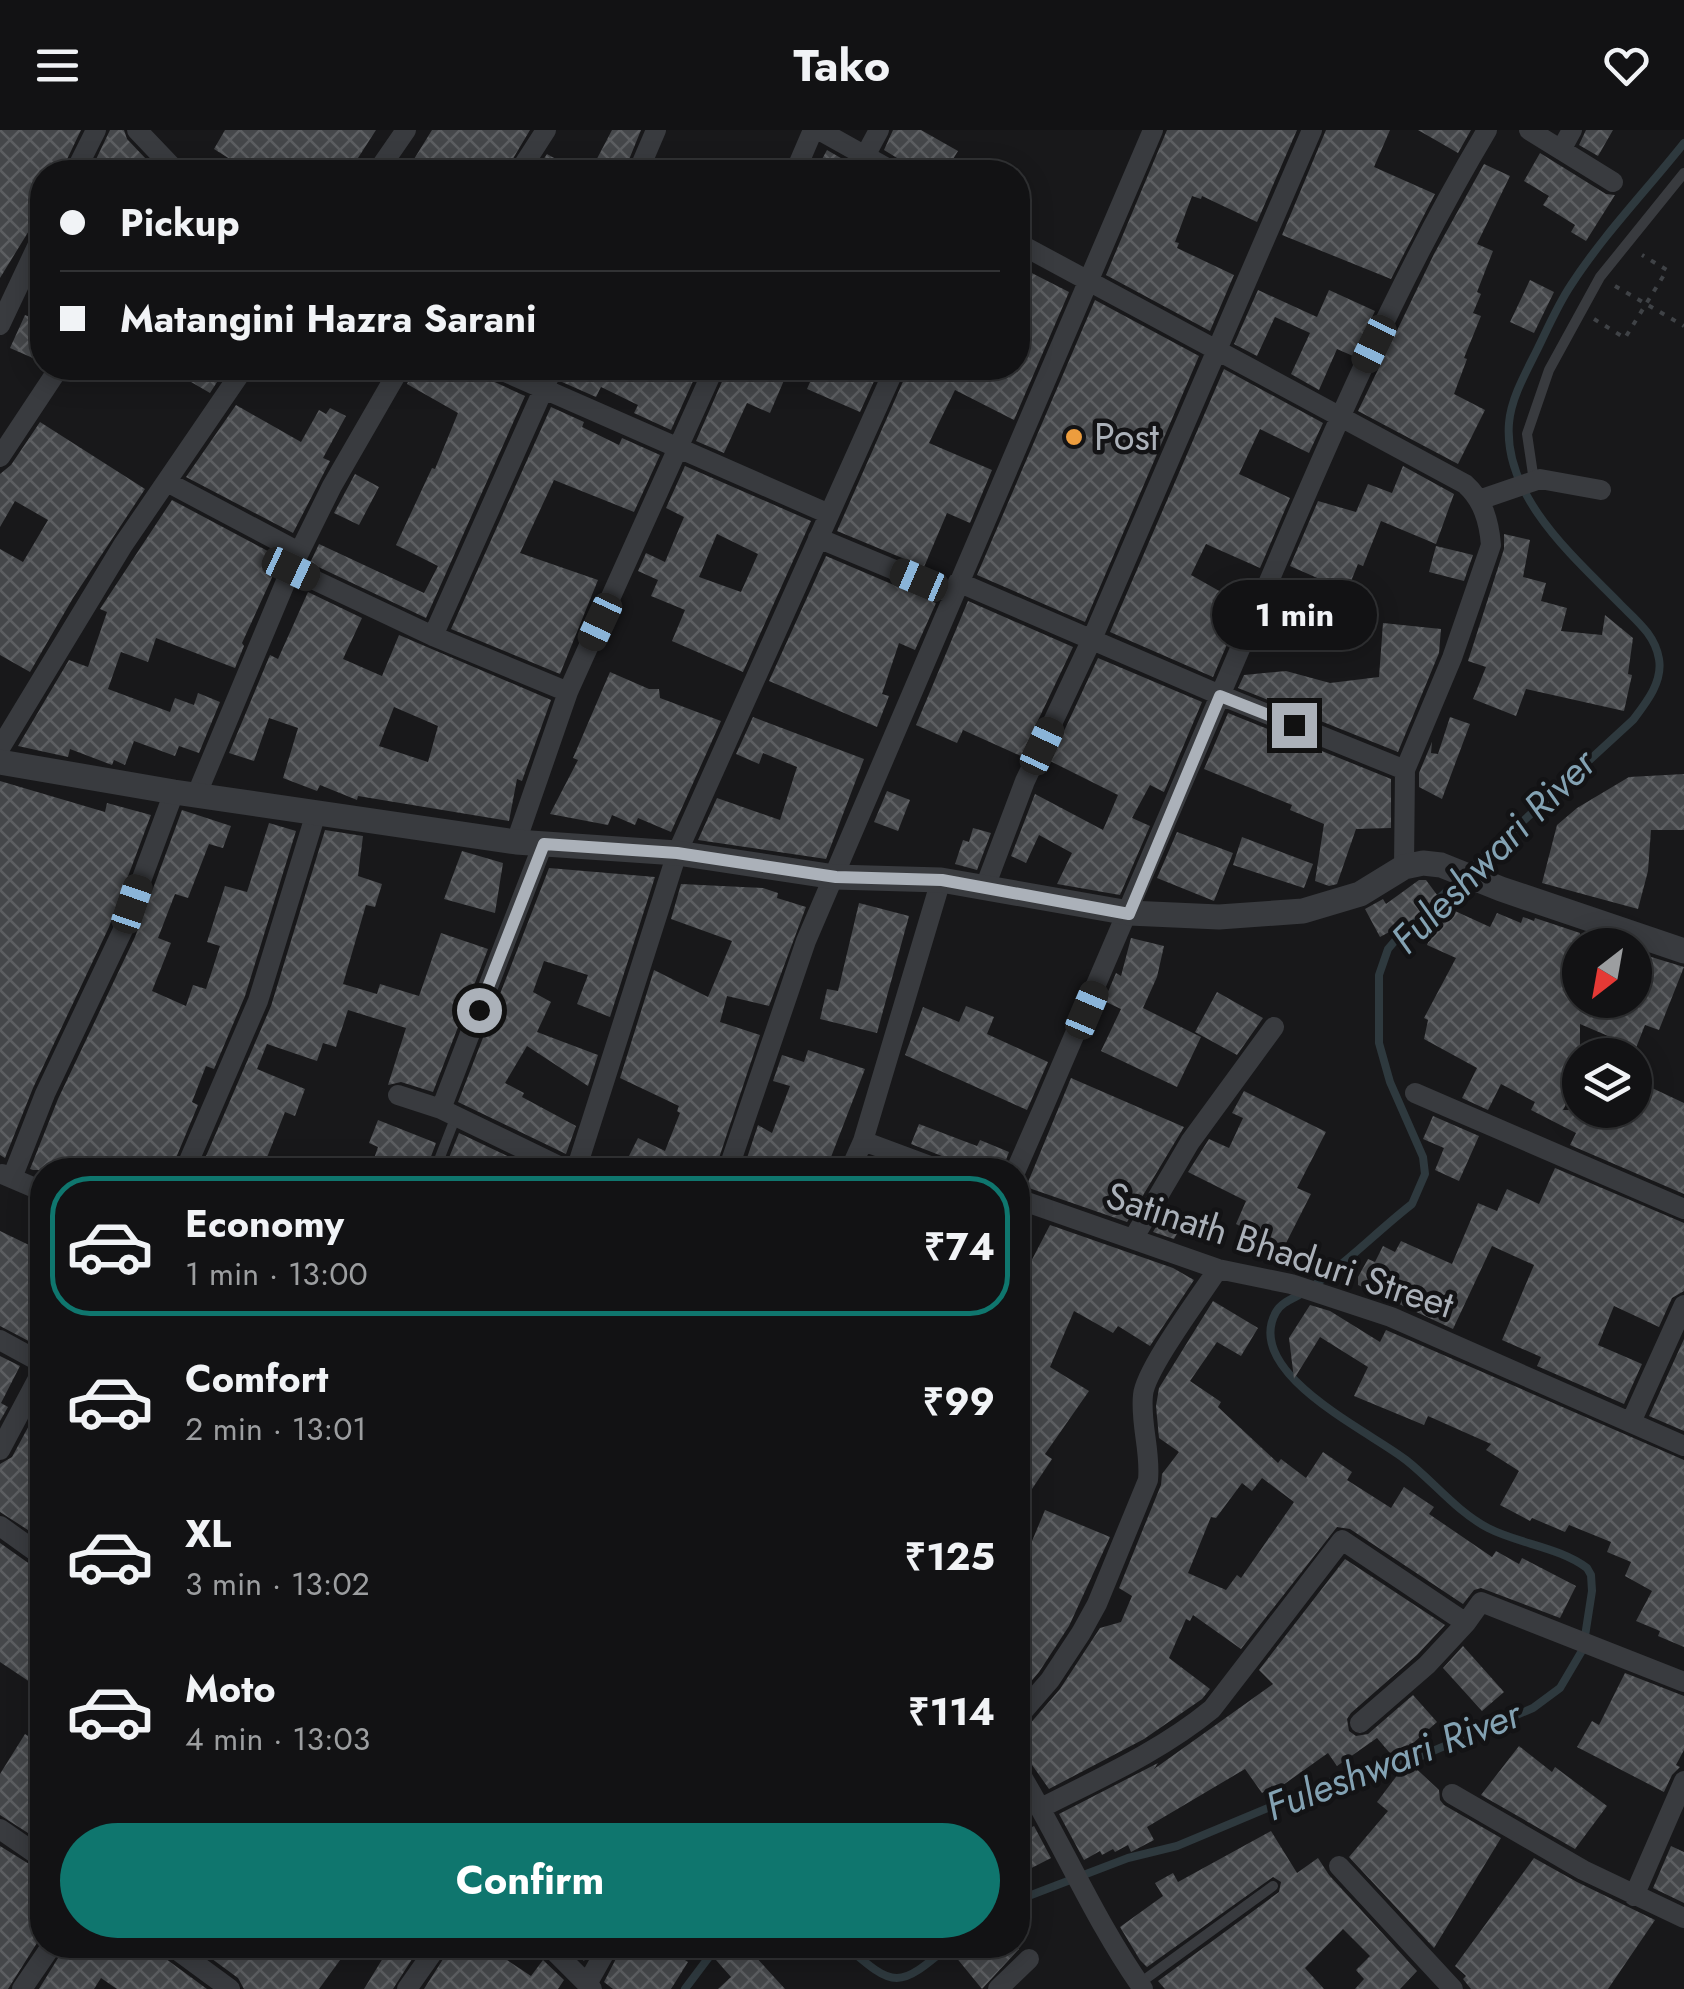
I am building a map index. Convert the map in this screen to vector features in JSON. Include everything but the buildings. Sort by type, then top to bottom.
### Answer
[{"type":"street","points":[[80,160],[96,130]]},
{"type":"street","points":[[137,130],[165,160]]},
{"type":"street","points":[[385,160],[406,130]]},
{"type":"street","points":[[527,160],[546,130]]},
{"type":"street","points":[[643,160],[656,130]]},
{"type":"street","points":[[801,160],[816,130],[872,160]]},
{"type":"street","points":[[865,156],[879,130]]},
{"type":"street","points":[[732,1158],[806,941],[1153,130]]},
{"type":"street","points":[[985,887],[1025,781],[1092,639],[1312,130]]},
{"type":"street","points":[[1021,1158],[1340,414],[1443,203],[1487,130]]},
{"type":"street","points":[[1529,130],[1614,182]]},
{"type":"street","points":[[1561,150],[1572,130]]},
{"type":"street","points":[[1030,251],[1489,497],[1540,479],[1601,490]]},
{"type":"street","points":[[0,325],[30,261]]},
{"type":"street","points":[[0,458],[51,380]]},
{"type":"street","points":[[0,748],[70,629],[236,380]]},
{"type":"street","points":[[30,1187],[6,1176],[295,560],[393,380]]},
{"type":"street","points":[[520,380],[829,514]]},
{"type":"street","points":[[433,636],[547,380]]},
{"type":"street","points":[[516,842],[568,692],[709,380]]},
{"type":"street","points":[[580,1158],[677,853],[890,380]]},
{"type":"street","points":[[167,482],[295,560],[433,636],[568,692]]},
{"type":"street","points":[[1404,867],[1402,794],[1406,770],[1452,658],[1491,545],[1489,497]]},
{"type":"street","points":[[818,538],[1092,639],[1220,696],[1406,770]]},
{"type":"street","points":[[0,762],[185,794],[516,842],[677,853],[836,877],[942,880],[1129,914],[1219,917],[1302,911],[1360,894],[1404,867],[1441,865],[1684,951]]},
{"type":"street","points":[[190,1158],[258,1001],[316,813]]},
{"type":"street","points":[[448,1113],[544,844]]},
{"type":"street","points":[[855,1158],[942,880]]},
{"type":"street","points":[[1134,1240],[1190,1142],[1274,1027]]},
{"type":"street","points":[[1415,1093],[1684,1209]]},
{"type":"street","points":[[398,1095],[448,1113],[542,1158]]},
{"type":"street","points":[[863,1141],[909,1158]]},
{"type":"street","name":"Satinath Bhaduri Street","points":[[1030,1202],[1218,1269],[1291,1284],[1391,1317],[1684,1446]]},
{"type":"street","points":[[1030,1703],[1050,1680],[1097,1604],[1148,1480],[1144,1388],[1218,1269]]},
{"type":"street","points":[[1631,1422],[1684,1305]]},
{"type":"street","points":[[0,1340],[30,1356]]},
{"type":"street","points":[[0,1450],[30,1393]]},
{"type":"street","points":[[0,1526],[30,1547]]},
{"type":"street","points":[[1041,1808],[1135,1761],[1212,1709],[1342,1540],[1466,1623]]},
{"type":"street","points":[[1360,1722],[1427,1666],[1482,1602],[1684,1682]]},
{"type":"street","points":[[1634,1896],[1684,1782]]},
{"type":"street","points":[[1030,1790],[1093,1912],[1141,1986]]},
{"type":"street","points":[[1452,1794],[1511,1831],[1684,1918]]},
{"type":"street","points":[[0,1829],[30,1850]]},
{"type":"street","points":[[1339,1866],[1453,1989]]},
{"type":"street","points":[[22,1989],[43,1958]]},
{"type":"street","points":[[188,1958],[230,1989]]},
{"type":"street","points":[[407,1989],[429,1958]]},
{"type":"street","points":[[561,1958],[589,1986],[603,1958]]},
{"type":"street","points":[[998,1989],[1029,1959]]},
{"type":"lane","points":[[1532,482],[1527,434],[1549,370],[1600,277],[1684,173]]},
{"type":"lane","points":[[438,1158],[448,1113]]},
{"type":"lane","points":[[1141,1986],[1273,1886]]},
{"type":"path","points":[[1581,311],[1624,338],[1667,270],[1625,244]]},
{"type":"path","points":[[1600,277],[1684,326]]},
{"type":"waterway","name":"Fuleshwari River","points":[[1470,870],[1633,720],[1658,676],[1657,650],[1649,636],[1564,546],[1530,501],[1510,450],[1509,423],[1519,387],[1566,293],[1597,248],[1684,143]]},
{"type":"waterway","name":"Fuleshwari River","points":[[1030,1895],[1128,1858],[1177,1846],[1349,1774],[1405,1763],[1533,1708],[1560,1688],[1583,1649],[1592,1591],[1587,1568],[1564,1555],[1488,1528],[1466,1513],[1406,1460],[1315,1398],[1277,1357],[1270,1335],[1279,1308],[1334,1271],[1412,1204],[1425,1174],[1423,1157],[1390,1082],[1379,1043],[1379,975],[1388,949],[1460,879]]},
{"type":"waterway","name":"Fuleshwari River","points":[[685,1989],[708,1958]]},
{"type":"waterway","points":[[861,1958],[875,1970],[897,1978],[919,1970],[934,1958]]},
{"type":"place","name":"Post","points":[[1074,437]]},
{"type":"route","points":[[479,1010],[544,844],[677,853],[836,877],[942,880],[1129,914],[1220,696],[1294,725]]}]
